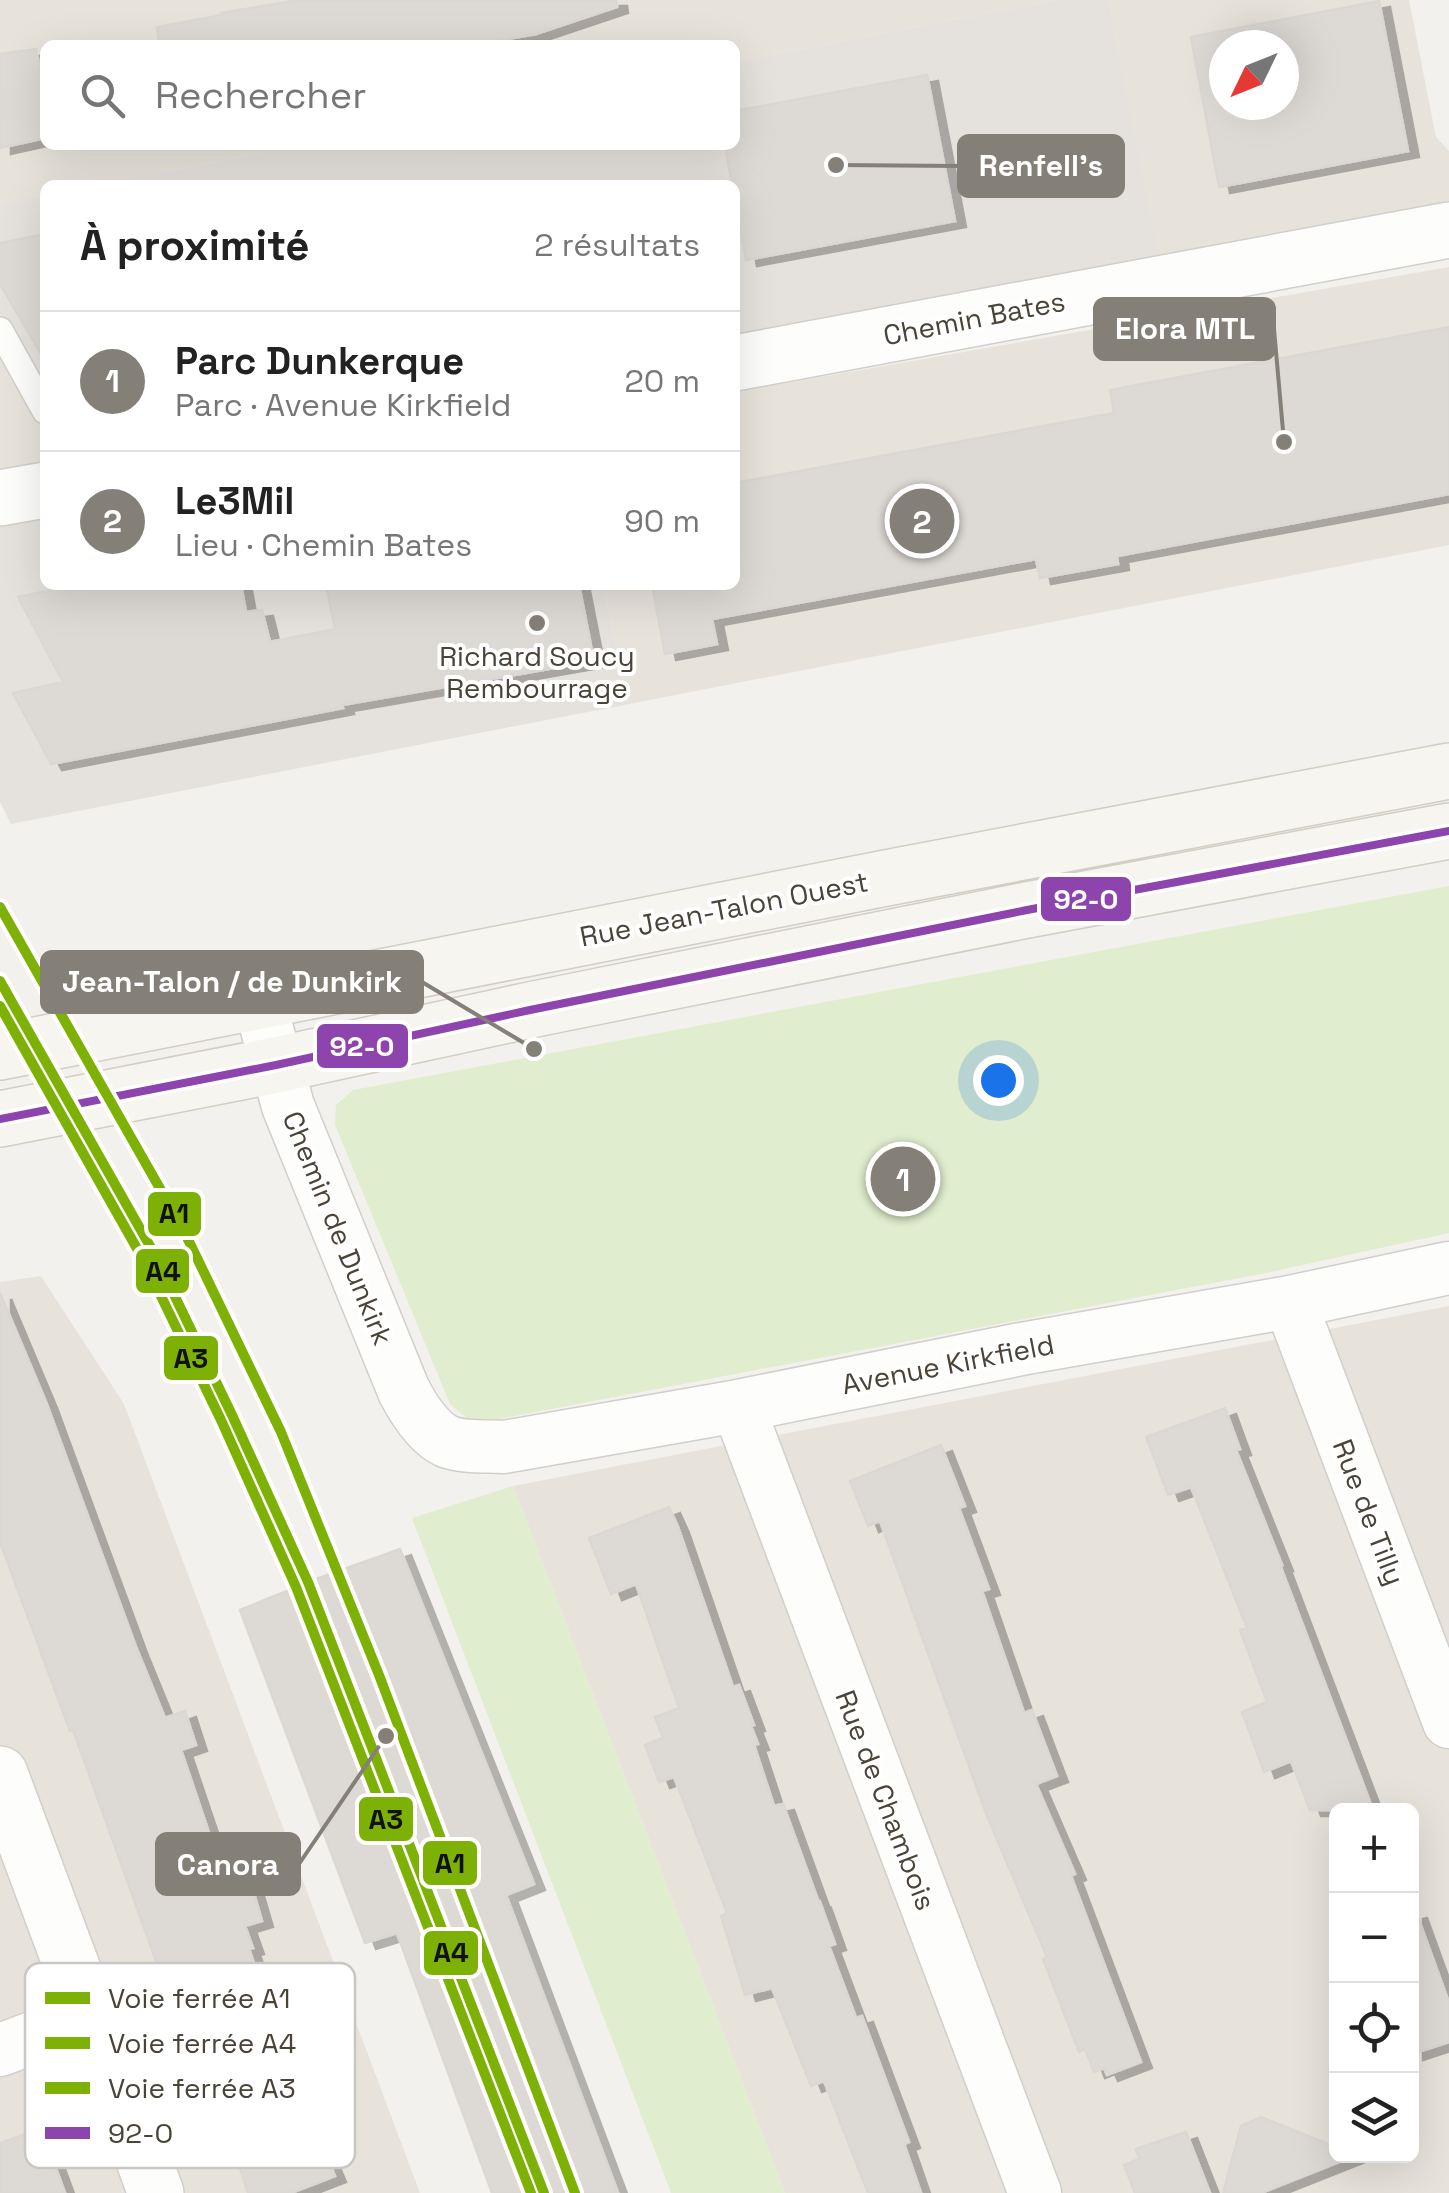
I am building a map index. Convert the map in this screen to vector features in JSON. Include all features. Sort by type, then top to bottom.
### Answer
[{"type":"main road","name":"Rue Jean-Talon Ouest","points":[[0,1052],[1449,770]]},
{"type":"main road","points":[[0,1119],[1027,910],[1449,831]]},
{"type":"street","name":"Chemin Bates","points":[[740,362],[1449,230]]},
{"type":"street","points":[[0,498],[40,491]]},
{"type":"street","name":"Chemin de Dunkirk","points":[[259,1000],[288,1106],[404,1391],[417,1416],[446,1441]]},
{"type":"street","name":"Avenue Kirkfield","points":[[446,1441],[504,1447],[1290,1302],[1449,1268]]},
{"type":"street","name":"Rue de Tilly","points":[[1290,1302],[1449,1722]]},
{"type":"street","name":"Rue de Chambois","points":[[738,1406],[1035,2193]]},
{"type":"street","points":[[0,1774],[70,1963]]},
{"type":"street","points":[[0,2050],[25,2041]]},
{"type":"street","points":[[147,2168],[156,2193]]},
{"type":"lane","points":[[0,330],[40,402]]},
{"type":"shaded area","points":[[0,0],[1056,0],[740,61],[740,40],[40,40],[40,150],[278,150],[122,180],[40,180],[40,196],[0,204]]},
{"type":"shaded area","points":[[1056,0],[1108,0],[1164,283],[1449,258],[740,390],[740,180],[122,180],[278,150],[740,150],[740,61]]},
{"type":"shaded area","points":[[1108,0],[1409,0],[1436,137],[1449,151],[1449,230],[1163,283]]},
{"type":"shaded area","points":[[1096,9],[1133,221],[964,250],[927,38]]},
{"type":"shaded area","points":[[498,150],[692,150],[697,180],[437,180],[432,163]]},
{"type":"shaded area","points":[[40,196],[40,409],[0,343],[0,204]]},
{"type":"shaded area","points":[[1449,267],[1449,545],[629,704],[604,590],[740,590],[740,391]]},
{"type":"shaded area","points":[[0,343],[40,409],[40,491],[0,499]]},
{"type":"shaded area","points":[[40,494],[40,590],[604,590],[629,704],[11,824],[0,802],[0,505]]},
{"type":"shaded area","points":[[41,1276],[124,1404],[334,1963],[25,1963],[25,2168],[355,2168],[355,2020],[420,2193],[0,2193],[0,1282]]},
{"type":"shaded area","points":[[1449,1306],[1449,2193],[785,2193],[513,1486]]},
{"type":"green space","points":[[1449,886],[1449,1233],[1266,1273],[499,1419],[469,1420],[450,1404],[335,1125],[336,1105],[353,1090]]},
{"type":"green space","points":[[513,1486],[785,2193],[671,2193],[412,1518]]},
{"type":"building","points":[[299,0],[616,0],[617,7],[536,34],[502,40],[158,40],[157,27]]},
{"type":"building","points":[[1379,1],[1408,151],[1219,187],[1191,37],[1209,34],[1209,120],[1299,120],[1299,30],[1228,30]]},
{"type":"building","points":[[36,49],[40,69],[40,139],[0,148],[0,54]]},
{"type":"building","points":[[927,75],[955,221],[746,260],[740,227],[740,180],[731,180],[726,150],[740,150],[740,110]]},
{"type":"building","points":[[40,235],[40,352],[0,284],[0,243]]},
{"type":"building","points":[[1449,327],[1449,494],[1117,556],[1118,564],[1040,578],[1036,559],[712,619],[717,644],[665,654],[653,590],[740,590],[740,482],[1114,413],[1110,390]]},
{"type":"building","points":[[52,590],[242,590],[246,612],[262,610],[270,642],[335,629],[327,590],[580,590],[594,661],[342,705],[343,708],[51,764],[13,693],[63,682],[18,597]]},
{"type":"building","points":[[0,1293],[46,1402],[165,1718],[185,1711],[196,1745],[181,1750],[227,1896],[252,1887],[262,1921],[245,1926],[254,1963],[157,1963],[0,1542]]},
{"type":"building","points":[[1225,1408],[1240,1449],[1236,1450],[1370,1803],[1329,1803],[1329,1810],[1310,1810],[1291,1761],[1264,1772],[1242,1712],[1267,1702],[1240,1630],[1247,1628],[1191,1487],[1168,1495],[1146,1437]]},
{"type":"building","points":[[941,1445],[965,1506],[959,1508],[989,1589],[982,1591],[1024,1713],[1032,1710],[1057,1776],[1036,1784],[1075,1874],[1071,1876],[1141,2062],[1107,2075],[1104,2068],[1094,2072],[1085,2049],[1079,2052],[1043,1959],[1047,1957],[987,1816],[880,1521],[868,1526],[850,1481]]},
{"type":"building","points":[[669,1507],[733,1687],[739,1685],[754,1725],[751,1726],[758,1744],[754,1745],[774,1806],[783,1804],[835,1944],[829,1946],[856,2018],[862,2016],[909,2142],[904,2144],[921,2193],[868,2193],[824,2081],[811,2086],[772,1988],[745,1995],[721,1916],[727,1913],[674,1777],[659,1782],[645,1745],[663,1738],[655,1717],[679,1708],[636,1584],[611,1594],[589,1538]]},
{"type":"building","points":[[400,1549],[534,1884],[506,1895],[618,2193],[492,2193],[397,1933],[365,1943],[240,1610]]},
{"type":"building","points":[[1419,1920],[1449,2003],[1449,2042],[1419,2052]]},
{"type":"building","points":[[1261,2117],[1329,2144],[1329,2163],[1336,2163],[1261,2193],[1223,2193],[1241,2126]]},
{"type":"building","points":[[1186,2132],[1210,2193],[1135,2193],[1124,2165],[1139,2159],[1136,2149]]},
{"type":"building","points":[[25,2134],[25,2168],[56,2168],[65,2193],[0,2193],[0,2143]]},
{"type":"building","points":[[240,2168],[332,2168],[335,2176],[291,2193],[248,2193]]},
{"type":"rail line","name":"A1","points":[[0,907],[183,1229],[281,1432],[379,1675],[575,2193]]},
{"type":"rail line","name":"A4","points":[[0,981],[155,1255],[308,1582],[544,2193]]},
{"type":"rail line","name":"A3","points":[[0,1006],[144,1261],[296,1587],[531,2193]]},
{"type":"transit line","name":"92-O","points":[[0,1119],[1027,910],[1449,831]]},
{"type":"place","name":"Renfell's","points":[[836,165]]},
{"type":"place","name":"Elora MTL","points":[[1284,442]]},
{"type":"place","name":"Le3Mil","points":[[922,521]]},
{"type":"place","name":"Richard Soucy Rembourrage","points":[[537,623]]},
{"type":"place","name":"Jean-Talon / de Dunkirk","points":[[534,1049]]},
{"type":"place","name":"Parc Dunkerque","points":[[903,1179]]},
{"type":"place","name":"Canora","points":[[386,1736]]}]
